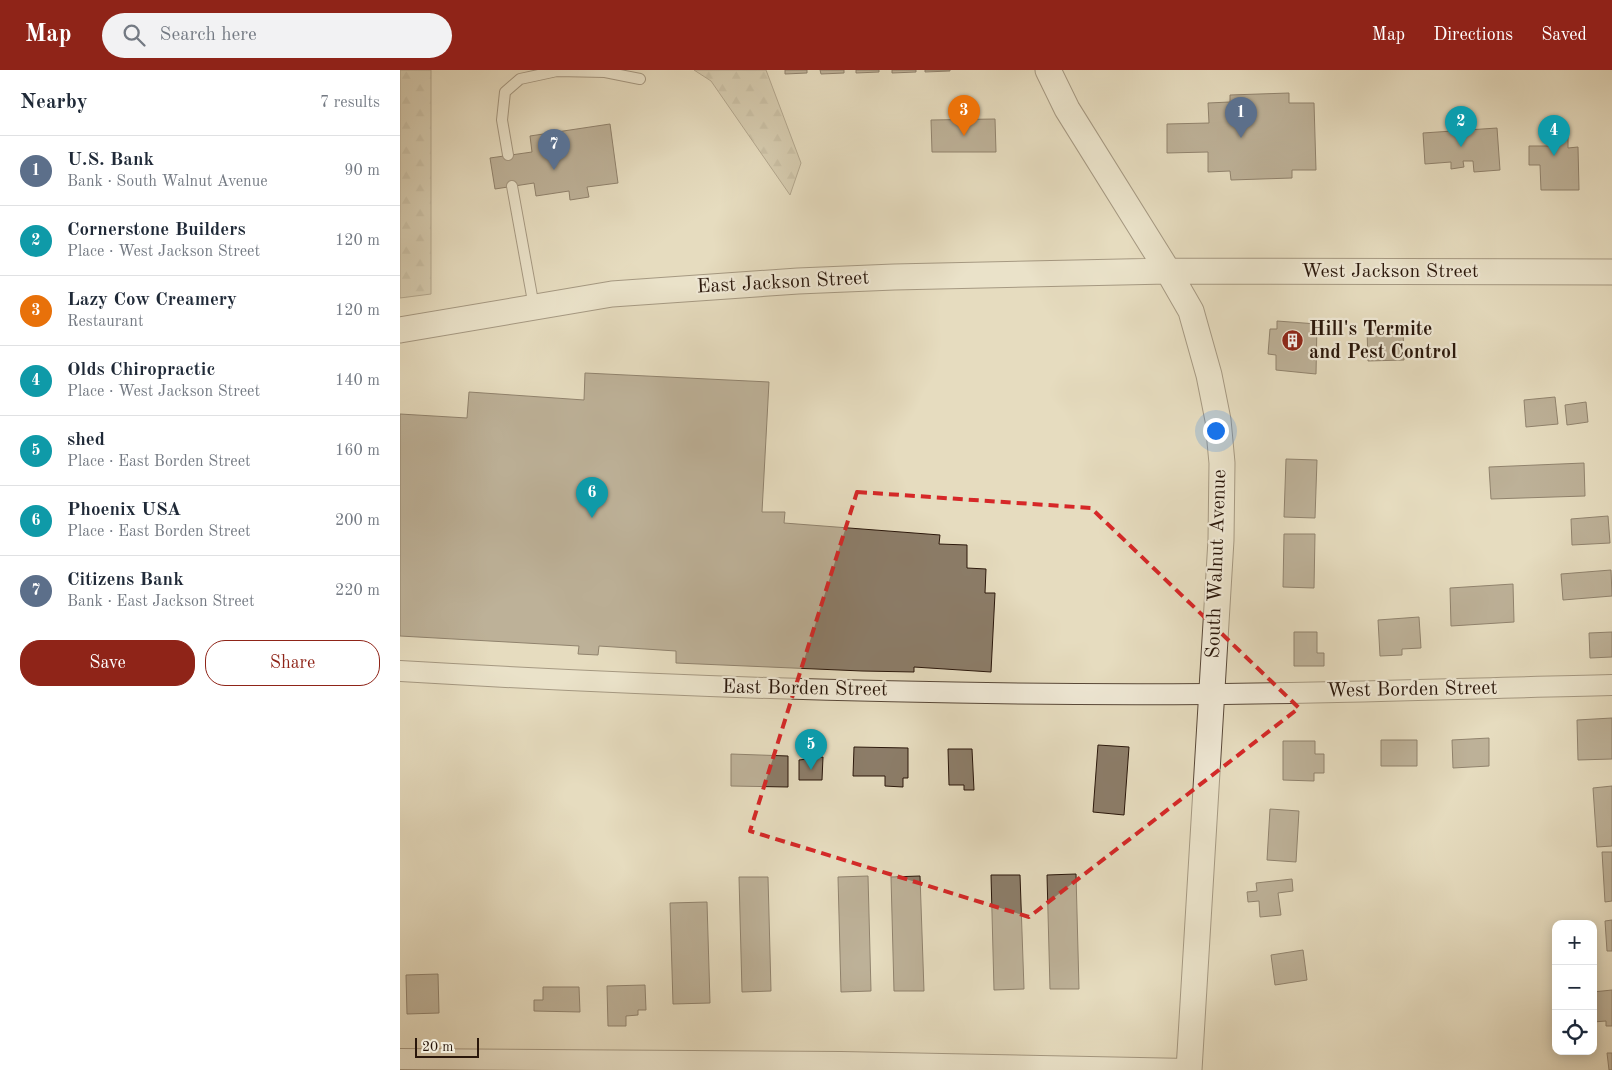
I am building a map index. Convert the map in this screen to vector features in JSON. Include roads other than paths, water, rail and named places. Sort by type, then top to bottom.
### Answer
[{"type":"street","name":"South Walnut Avenue","points":[[1048,70],[1067,109],[1191,311],[1209,376],[1218,420],[1222,463],[1221,540],[1189,1070]]},
{"type":"street","name":"West Jackson Street","points":[[1168,271],[1612,272]]},
{"type":"street","name":"East Jackson Street","points":[[400,330],[612,294],[798,281],[894,277],[1168,271]]},
{"type":"street","name":"East Borden Street","points":[[400,671],[590,682],[773,688],[1020,694],[1211,694]]},
{"type":"street","name":"West Borden Street","points":[[1211,694],[1612,685]]},
{"type":"street","points":[[400,1059],[1189,1070]]},
{"type":"lane","points":[[508,156],[502,120],[505,92],[520,79],[557,71],[605,72],[640,79]]},
{"type":"lane","points":[[512,186],[534,307]]},
{"type":"place","name":"Lazy Cow Creamery","points":[[964,136]]},
{"type":"place","name":"U.S. Bank","points":[[1241,138]]},
{"type":"place","name":"Cornerstone Builders","points":[[1461,147]]},
{"type":"place","name":"Olds Chiropractic","points":[[1554,156]]},
{"type":"place","name":"Citizens Bank","points":[[554,170]]},
{"type":"place","name":"Hill's Termite and Pest Control","points":[[1293,341]]},
{"type":"place","name":"Phoenix USA","points":[[592,518]]},
{"type":"place","name":"shed","points":[[811,770]]}]
